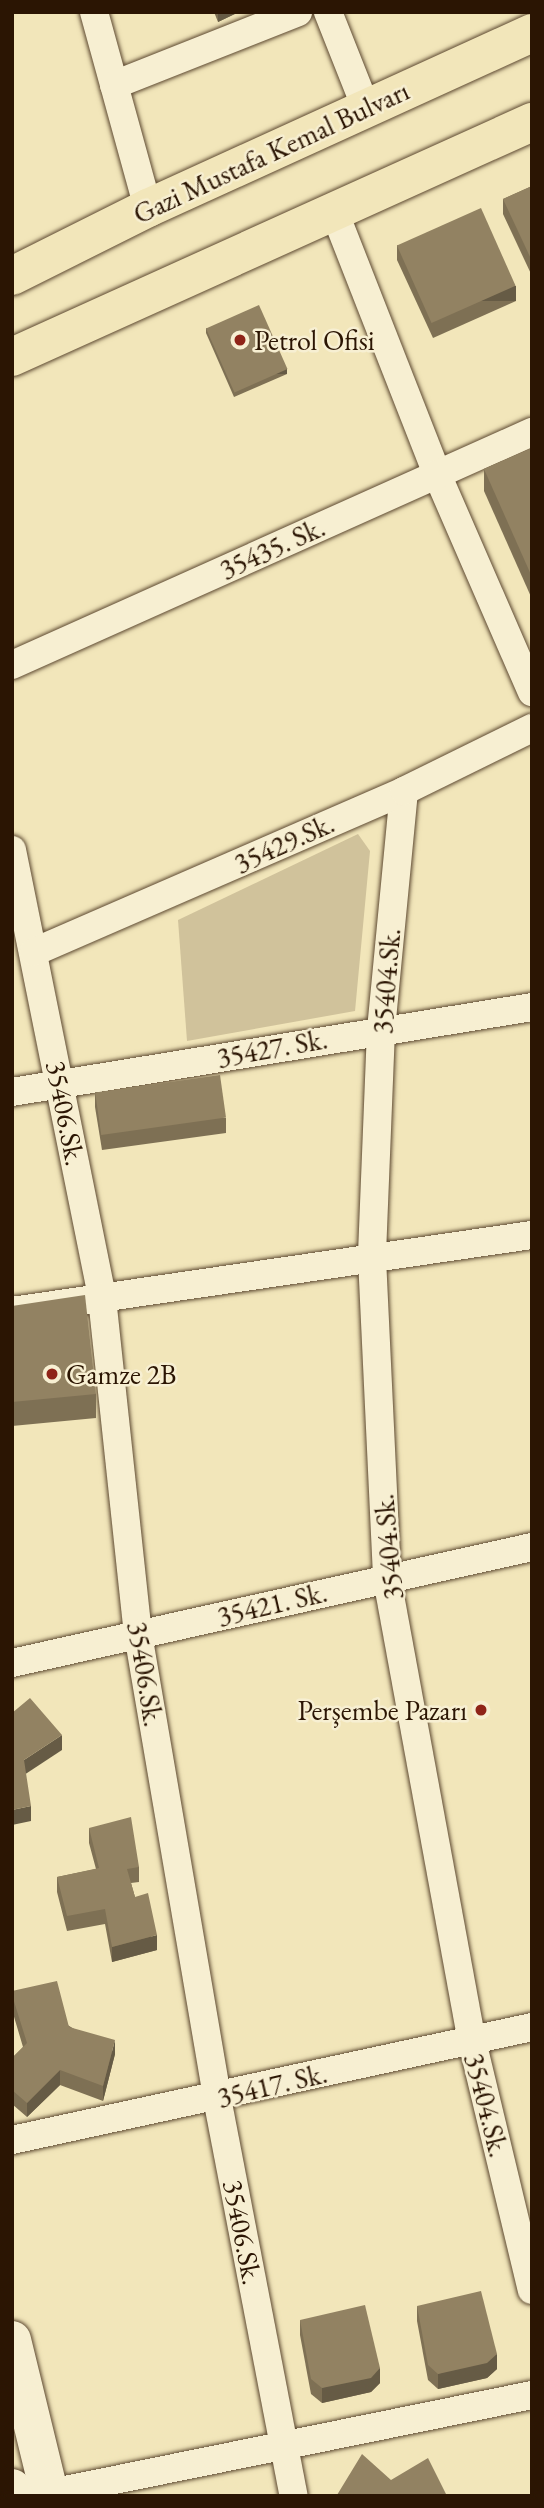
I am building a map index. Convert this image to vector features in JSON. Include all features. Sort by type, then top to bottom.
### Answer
[{"type":"highway","name":"Gazi Mustafa Kemal Bulvarı","points":[[12,276],[148,208],[532,33]]},
{"type":"highway","points":[[12,357],[532,122]]},
{"type":"street","points":[[94,12],[148,208]]},
{"type":"street","points":[[114,85],[298,12]]},
{"type":"street","points":[[328,12],[366,108]]},
{"type":"street","points":[[334,211],[437,474],[532,692]]},
{"type":"street","name":"35435. Sk.","points":[[12,665],[532,432]]},
{"type":"street","name":"35429.Sk.","points":[[34,953],[404,791],[532,728]]},
{"type":"street","name":"35404.Sk.","points":[[404,791],[381,1030],[372,1258],[387,1578],[472,2041],[532,2290]]},
{"type":"street","name":"35406.Sk.","points":[[12,850],[102,1298],[138,1634],[217,2098],[294,2496]]},
{"type":"street","name":"35427. Sk.","points":[[12,1092],[532,1007]]},
{"type":"street","points":[[12,1311],[532,1235]]},
{"type":"street","name":"35421. Sk.","points":[[12,1664],[532,1546]]},
{"type":"street","name":"35417. Sk.","points":[[12,2140],[217,2098],[532,2028]]},
{"type":"street","points":[[12,2340],[37,2495]]},
{"type":"street","points":[[12,2488],[37,2495],[532,2395]]},
{"type":"shaded area","points":[[358,834],[370,851],[355,1011],[187,1041],[178,920]]},
{"type":"building","points":[[532,186],[532,261],[503,199]]},
{"type":"building","points":[[481,208],[516,286],[432,323],[397,245]]},
{"type":"building","points":[[259,305],[287,369],[234,393],[206,329]]},
{"type":"building","points":[[532,448],[532,577],[484,469]]},
{"type":"building","points":[[220,1075],[226,1118],[101,1135],[95,1093]]},
{"type":"building","name":"Gamze 2B","points":[[85,1295],[96,1394],[12,1402],[12,1306]]},
{"type":"building","points":[[30,1698],[62,1735],[24,1760],[31,1806],[12,1810],[12,1713]]},
{"type":"building","points":[[131,1817],[139,1867],[127,1869],[135,1897],[148,1893],[157,1935],[112,1947],[105,1909],[67,1916],[57,1877],[99,1868],[89,1828]]},
{"type":"building","points":[[57,1981],[69,2027],[115,2040],[103,2086],[60,2070],[27,2103],[12,2090],[12,2058],[27,2043],[12,1991]]},
{"type":"building","points":[[481,2291],[497,2354],[487,2363],[438,2374],[428,2365],[417,2306]]},
{"type":"building","points":[[365,2305],[380,2368],[371,2378],[322,2388],[311,2379],[300,2320]]},
{"type":"building","points":[[362,2454],[391,2480],[428,2458],[447,2496],[337,2495]]},
{"type":"place","name":"Petrol Ofisi","points":[[240,340]]},
{"type":"place","name":"Gamze 2B","points":[[52,1374]]},
{"type":"place","name":"Perşembe Pazarı","points":[[481,1710]]}]
